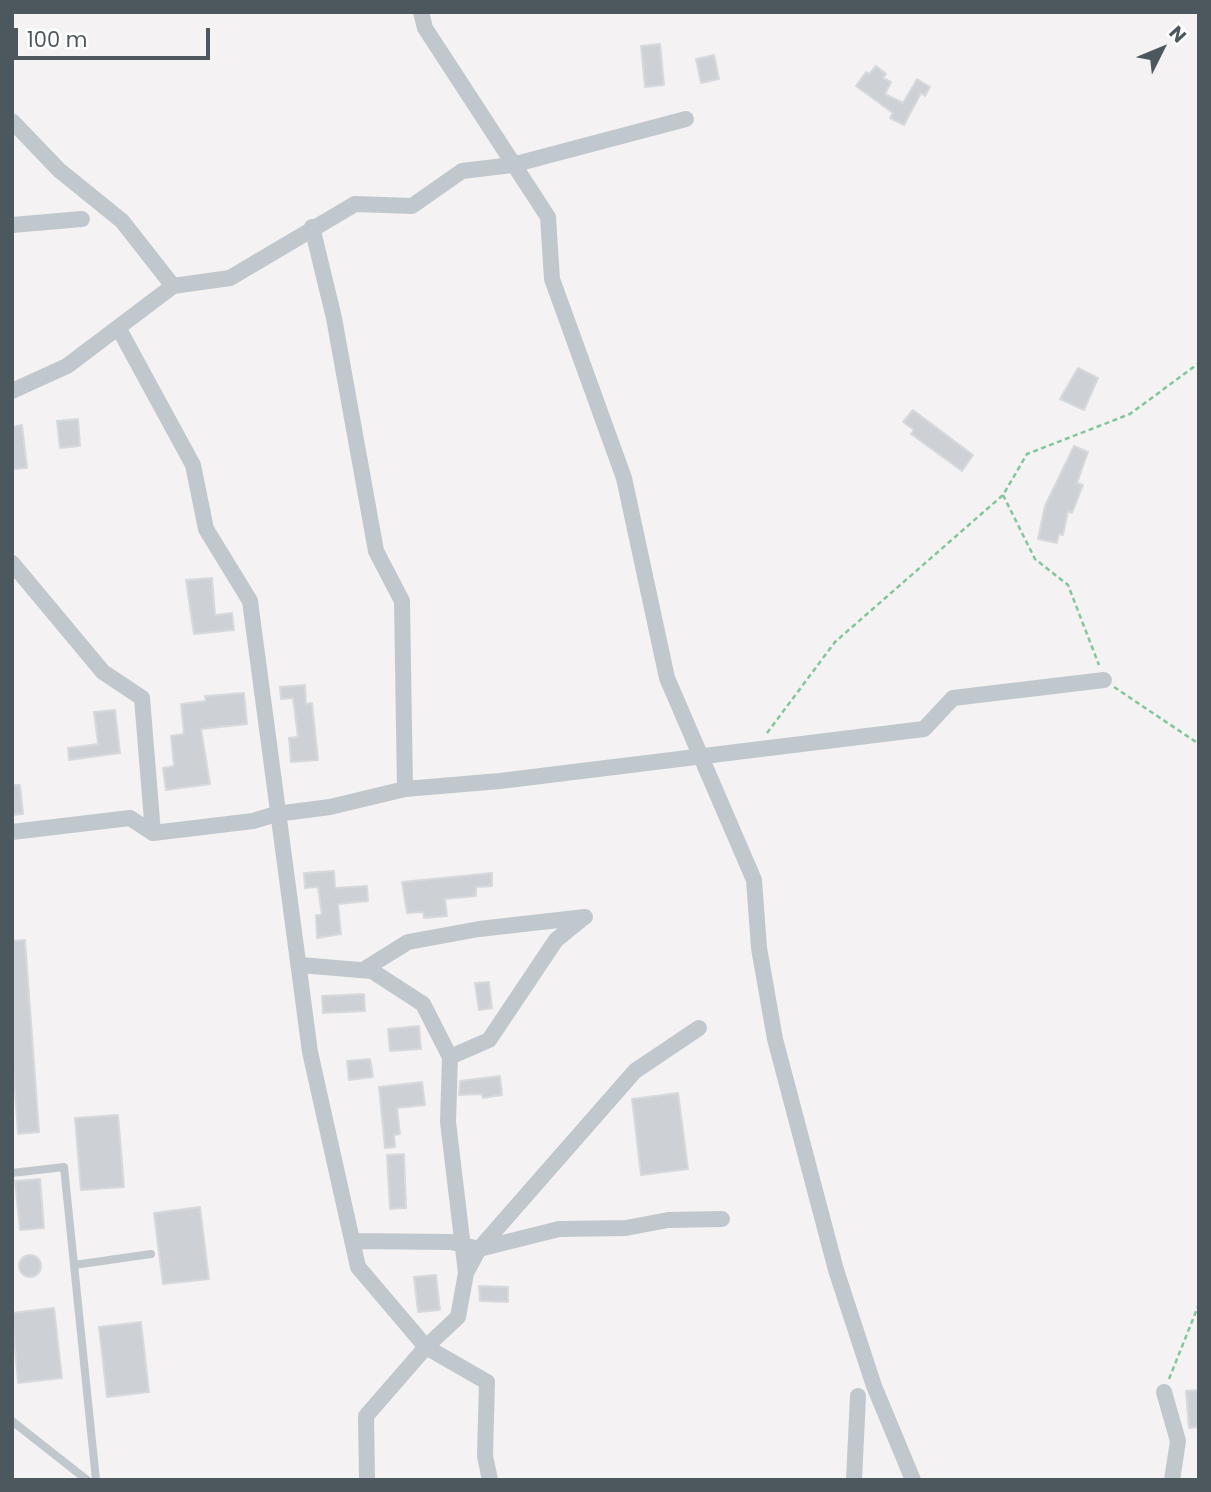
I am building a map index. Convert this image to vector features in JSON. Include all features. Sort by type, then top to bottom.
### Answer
[{"type":"street","points":[[421,12],[425,28],[548,217],[552,279],[624,478],[667,678],[754,880],[759,948],[778,1052],[836,1270],[874,1386],[913,1480]]},
{"type":"street","points":[[12,391],[67,366],[173,286],[230,278],[312,227],[355,204],[412,206],[461,171],[512,165],[686,119]]},
{"type":"street","points":[[12,121],[59,170],[122,221],[173,286]]},
{"type":"street","points":[[12,225],[82,219]]},
{"type":"street","points":[[312,227],[334,318],[376,551],[402,601],[405,789]]},
{"type":"street","points":[[119,329],[193,465],[206,529],[250,601],[276,814],[300,965],[310,1052],[358,1267],[426,1347],[487,1382],[485,1456],[490,1480]]},
{"type":"street","points":[[12,563],[103,672],[142,698],[153,833]]},
{"type":"street","points":[[12,832],[130,818],[153,833],[253,821],[276,814],[330,807],[405,789],[500,781],[923,729],[953,698],[1104,680]]},
{"type":"street","points":[[363,970],[408,942],[479,929],[585,917],[555,940],[488,1040],[450,1057]]},
{"type":"street","points":[[300,965],[372,971],[423,1004],[450,1057],[448,1122],[466,1273]]},
{"type":"street","points":[[367,1480],[366,1416],[426,1347],[458,1317],[466,1273],[479,1249],[635,1071],[699,1028]]},
{"type":"street","points":[[352,1241],[461,1244],[479,1249],[559,1229],[626,1228],[668,1220],[722,1219]]},
{"type":"street","points":[[1164,1392],[1178,1441],[1172,1480]]},
{"type":"street","points":[[854,1480],[858,1396]]},
{"type":"lane","points":[[12,1173],[64,1167],[96,1480]]},
{"type":"lane","points":[[74,1265],[150,1254]]},
{"type":"lane","points":[[12,1421],[87,1480]]},
{"type":"path","points":[[754,749],[835,642],[1003,495],[1027,454],[1130,414],[1199,363]]},
{"type":"path","points":[[1003,495],[1035,559],[1068,585],[1104,680],[1199,744]]},
{"type":"path","points":[[1164,1392],[1199,1304]]},
{"type":"building","points":[[660,44],[664,85],[645,87],[641,46]]},
{"type":"building","points":[[714,55],[719,79],[701,83],[696,59]]},
{"type":"building","points":[[876,66],[886,74],[883,78],[891,82],[885,94],[903,103],[917,79],[930,87],[925,96],[921,93],[904,125],[890,118],[893,113],[856,86],[866,72],[869,74]]},
{"type":"building","points":[[1078,368],[1098,378],[1084,410],[1060,399]]},
{"type":"building","points":[[913,410],[973,455],[962,471],[911,434],[914,430],[903,422]]},
{"type":"building","points":[[78,419],[80,446],[60,448],[57,421]]},
{"type":"building","points":[[22,425],[27,468],[12,469],[12,427]]},
{"type":"building","points":[[1074,446],[1088,452],[1077,483],[1083,485],[1072,513],[1068,511],[1063,535],[1059,534],[1057,543],[1038,539],[1045,506]]},
{"type":"building","points":[[212,578],[215,615],[232,613],[234,630],[194,634],[186,580]]},
{"type":"building","points":[[305,685],[306,704],[312,703],[318,760],[291,762],[289,738],[298,737],[293,698],[281,699],[280,687]]},
{"type":"building","points":[[244,693],[247,724],[201,729],[210,784],[166,790],[163,768],[174,766],[171,736],[184,734],[181,704],[206,701],[205,696]]},
{"type":"building","points":[[115,710],[120,753],[69,760],[68,748],[98,744],[94,712]]},
{"type":"building","points":[[12,785],[20,785],[23,814],[12,815]]},
{"type":"building","points":[[334,871],[335,888],[367,886],[368,901],[338,904],[341,934],[317,938],[316,915],[322,915],[318,887],[305,888],[304,873]]},
{"type":"building","points":[[492,873],[492,886],[476,887],[476,896],[445,899],[447,916],[424,918],[423,912],[407,913],[402,882]]},
{"type":"building","points":[[25,940],[39,1132],[18,1134],[12,1049],[12,941]]},
{"type":"building","points":[[489,982],[492,1008],[479,1010],[475,983]]},
{"type":"building","points":[[364,994],[365,1011],[323,1013],[322,996]]},
{"type":"building","points":[[419,1026],[421,1049],[390,1051],[388,1029]]},
{"type":"building","points":[[370,1059],[373,1077],[349,1080],[347,1061]]},
{"type":"building","points":[[500,1076],[502,1095],[483,1098],[482,1094],[459,1095],[460,1081]]},
{"type":"building","points":[[422,1082],[425,1105],[397,1108],[400,1134],[394,1135],[395,1147],[385,1148],[379,1087]]},
{"type":"building","points":[[678,1093],[688,1169],[641,1175],[632,1099]]},
{"type":"building","points":[[118,1115],[124,1187],[81,1190],[75,1118]]},
{"type":"building","points":[[404,1154],[406,1208],[390,1209],[387,1155]]},
{"type":"building","points":[[40,1179],[44,1228],[20,1230],[15,1181]]},
{"type":"building","points":[[200,1207],[209,1279],[163,1284],[154,1213]]},
{"type":"building","points":[[30,1255],[38,1258],[41,1266],[38,1274],[30,1277],[22,1274],[19,1266],[22,1258]]},
{"type":"building","points":[[436,1275],[440,1310],[418,1312],[414,1277]]},
{"type":"building","points":[[479,1286],[508,1287],[508,1302],[480,1301]]},
{"type":"building","points":[[54,1308],[62,1378],[18,1383],[12,1313]]},
{"type":"building","points":[[141,1322],[149,1392],[107,1397],[99,1327]]},
{"type":"building","points":[[1199,1390],[1199,1427],[1189,1428],[1186,1391]]}]
